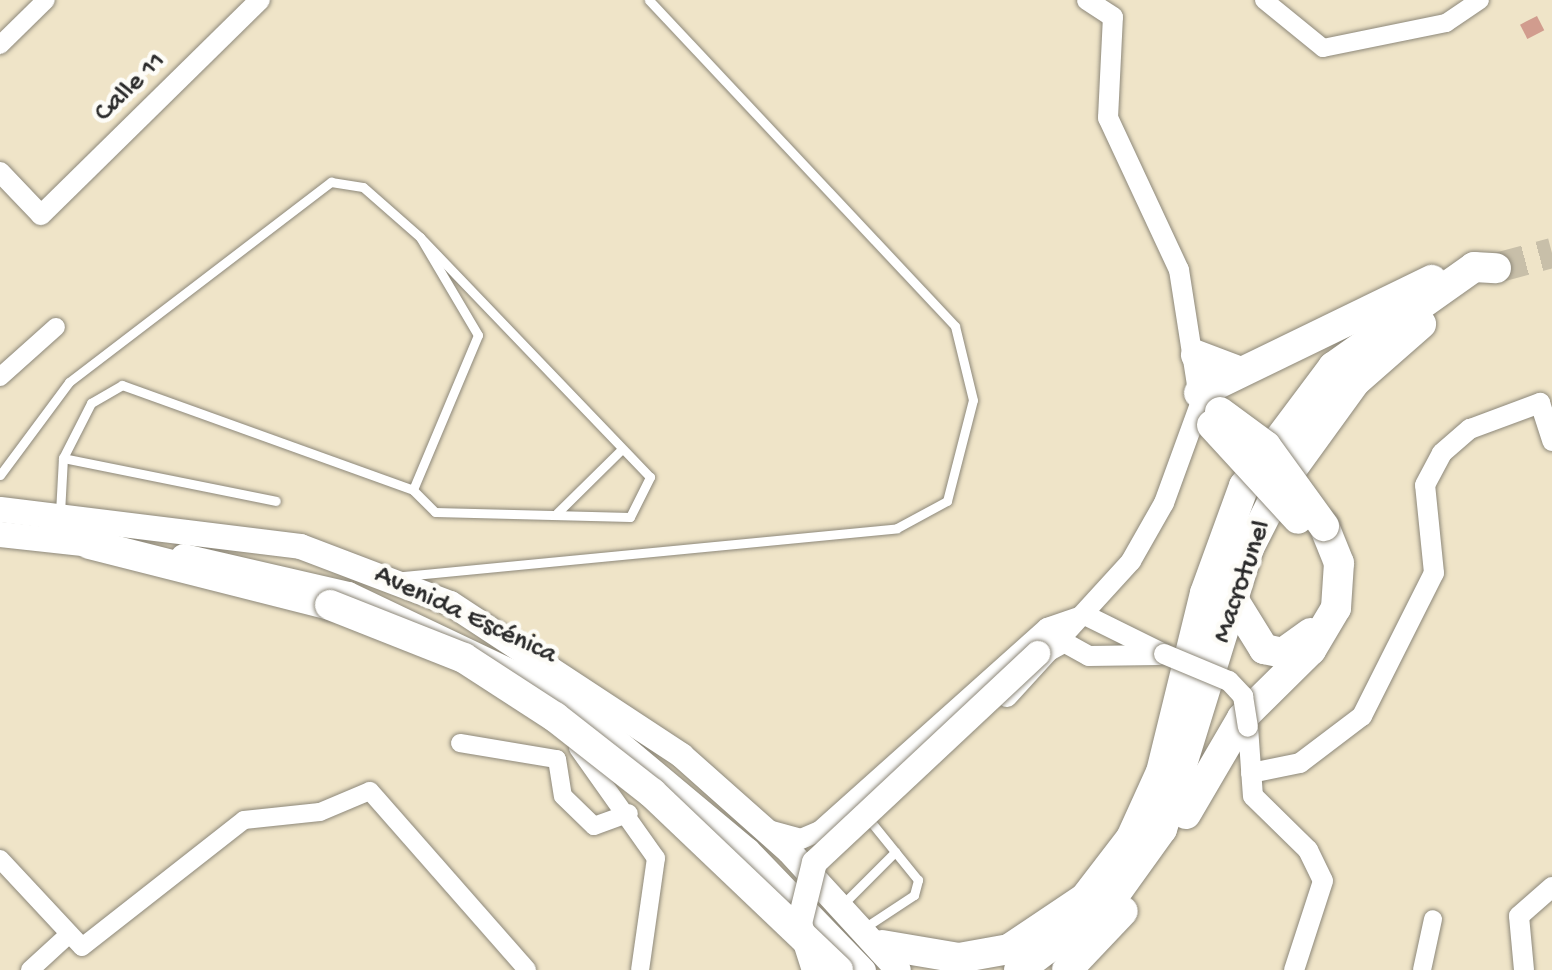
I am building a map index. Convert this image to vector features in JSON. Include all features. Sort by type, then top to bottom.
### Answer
[{"type":"highway","points":[[1192,784],[1242,718],[1311,650],[1336,608],[1339,564],[1266,446],[1206,410],[1241,372],[1418,284],[1486,268]]},
{"type":"highway","points":[[882,948],[959,958],[1009,949],[1085,898],[1130,838],[1160,772],[1205,593],[1244,486],[1333,367],[1486,268]]},
{"type":"highway","name":"Macrotunel","points":[[1020,970],[1066,939],[1111,900],[1163,842],[1192,784],[1234,599],[1282,483],[1355,382],[1486,268]]},
{"type":"highway","points":[[1196,355],[1241,372]]},
{"type":"highway","points":[[1234,599],[1264,649],[1283,653],[1304,641],[1325,616],[1328,579],[1319,532]]},
{"type":"highway","points":[[88,544],[330,605],[464,658],[555,716],[652,794],[838,970]]},
{"type":"highway","points":[[1066,970],[1163,842]]},
{"type":"main road","points":[[0,509],[60,512],[300,546],[390,578],[524,646],[681,755],[764,829],[882,948]]},
{"type":"main road","name":"Avenida Escénica","points":[[0,534],[244,564],[331,589],[503,662],[629,748],[863,970]]},
{"type":"main road","points":[[814,970],[799,923],[814,862],[1057,637]]},
{"type":"street","points":[[0,44],[46,0]]},
{"type":"street","name":"Calle 11","points":[[0,172],[41,215],[260,0]]},
{"type":"street","points":[[764,829],[801,839],[859,809],[1049,661],[1057,637],[1131,561],[1206,410],[1179,270],[1108,118],[1113,9],[1086,0]]},
{"type":"street","points":[[1264,0],[1324,48],[1446,22],[1480,0]]},
{"type":"street","points":[[0,378],[56,327]]},
{"type":"street","points":[[1251,773],[1300,763],[1362,716],[1434,573],[1425,485],[1442,453],[1470,429],[1546,399],[1552,441]]},
{"type":"street","points":[[1057,637],[1100,620],[1164,654],[1228,681],[1242,696],[1251,773],[1265,817],[1308,850],[1323,881],[1294,970]]},
{"type":"street","points":[[1057,637],[1090,656],[1164,654]]},
{"type":"street","points":[[503,662],[629,814],[656,858],[640,970]]},
{"type":"street","points":[[460,744],[557,759],[563,796],[594,826],[629,814]]},
{"type":"street","points":[[0,859],[66,937],[89,943],[244,820],[320,812],[370,791],[527,970]]},
{"type":"street","points":[[833,898],[830,856],[859,809]]},
{"type":"street","points":[[1524,970],[1519,916],[1552,888]]},
{"type":"street","points":[[1422,970],[1433,919]]},
{"type":"street","points":[[30,970],[66,937]]},
{"type":"lane","points":[[390,578],[897,528],[947,500],[973,400],[955,326],[648,0]]},
{"type":"lane","points":[[0,475],[69,382],[331,182],[363,187],[420,237],[650,477],[630,517],[435,512],[413,490],[122,385],[91,402],[63,458],[60,512]]},
{"type":"lane","points":[[413,490],[478,336],[420,237]]},
{"type":"lane","points":[[557,513],[622,449]]},
{"type":"lane","points":[[63,458],[276,501]]},
{"type":"lane","points":[[859,809],[895,852],[918,888],[882,948]]},
{"type":"lane","points":[[833,898],[895,852]]},
{"type":"building","points":[[1537,16],[1544,30],[1527,39],[1520,25]]},
{"type":"tunnel","points":[[1496,268],[1552,253]]}]
